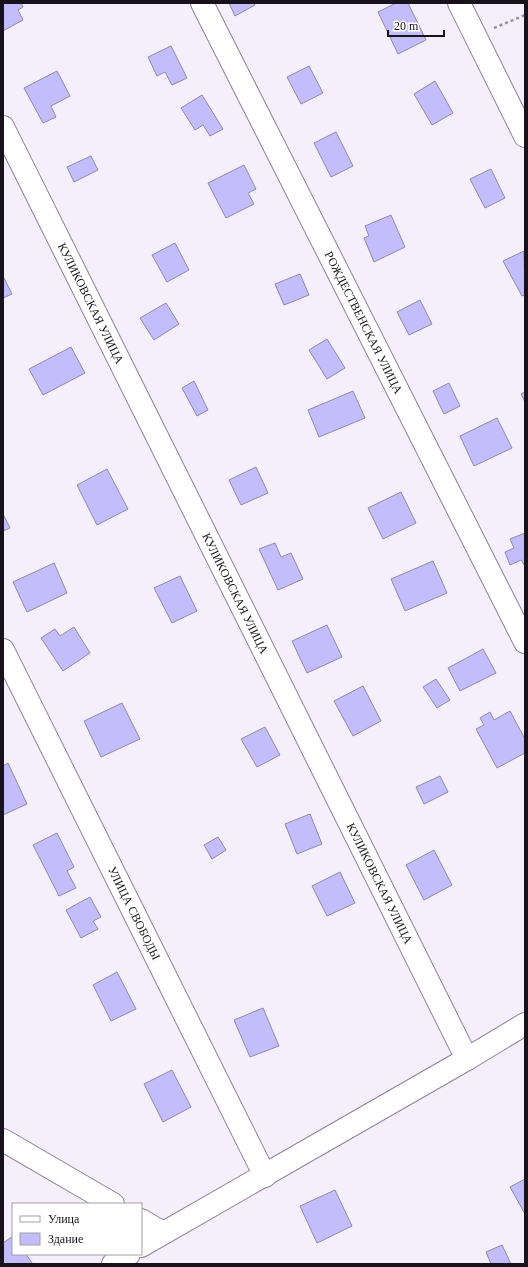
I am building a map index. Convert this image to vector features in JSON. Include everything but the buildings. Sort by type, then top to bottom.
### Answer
[{"type":"street","name":"РОЖДЕСТВЕНСКАЯ УЛИЦА","points":[[202,3],[525,642]]},
{"type":"street","points":[[459,3],[525,136]]},
{"type":"street","name":"КУЛИКОВСКАЯ УЛИЦА","points":[[3,127],[468,1059]]},
{"type":"street","name":"УЛИЦА СВОБОДЫ","points":[[3,650],[265,1176]]},
{"type":"street","points":[[142,1245],[468,1059],[525,1024]]},
{"type":"street","points":[[3,1140],[111,1203]]},
{"type":"street","points":[[142,1221],[163,1233]]},
{"type":"street","points":[[112,1264],[127,1255]]},
{"type":"path","points":[[475,37],[525,15]]}]
